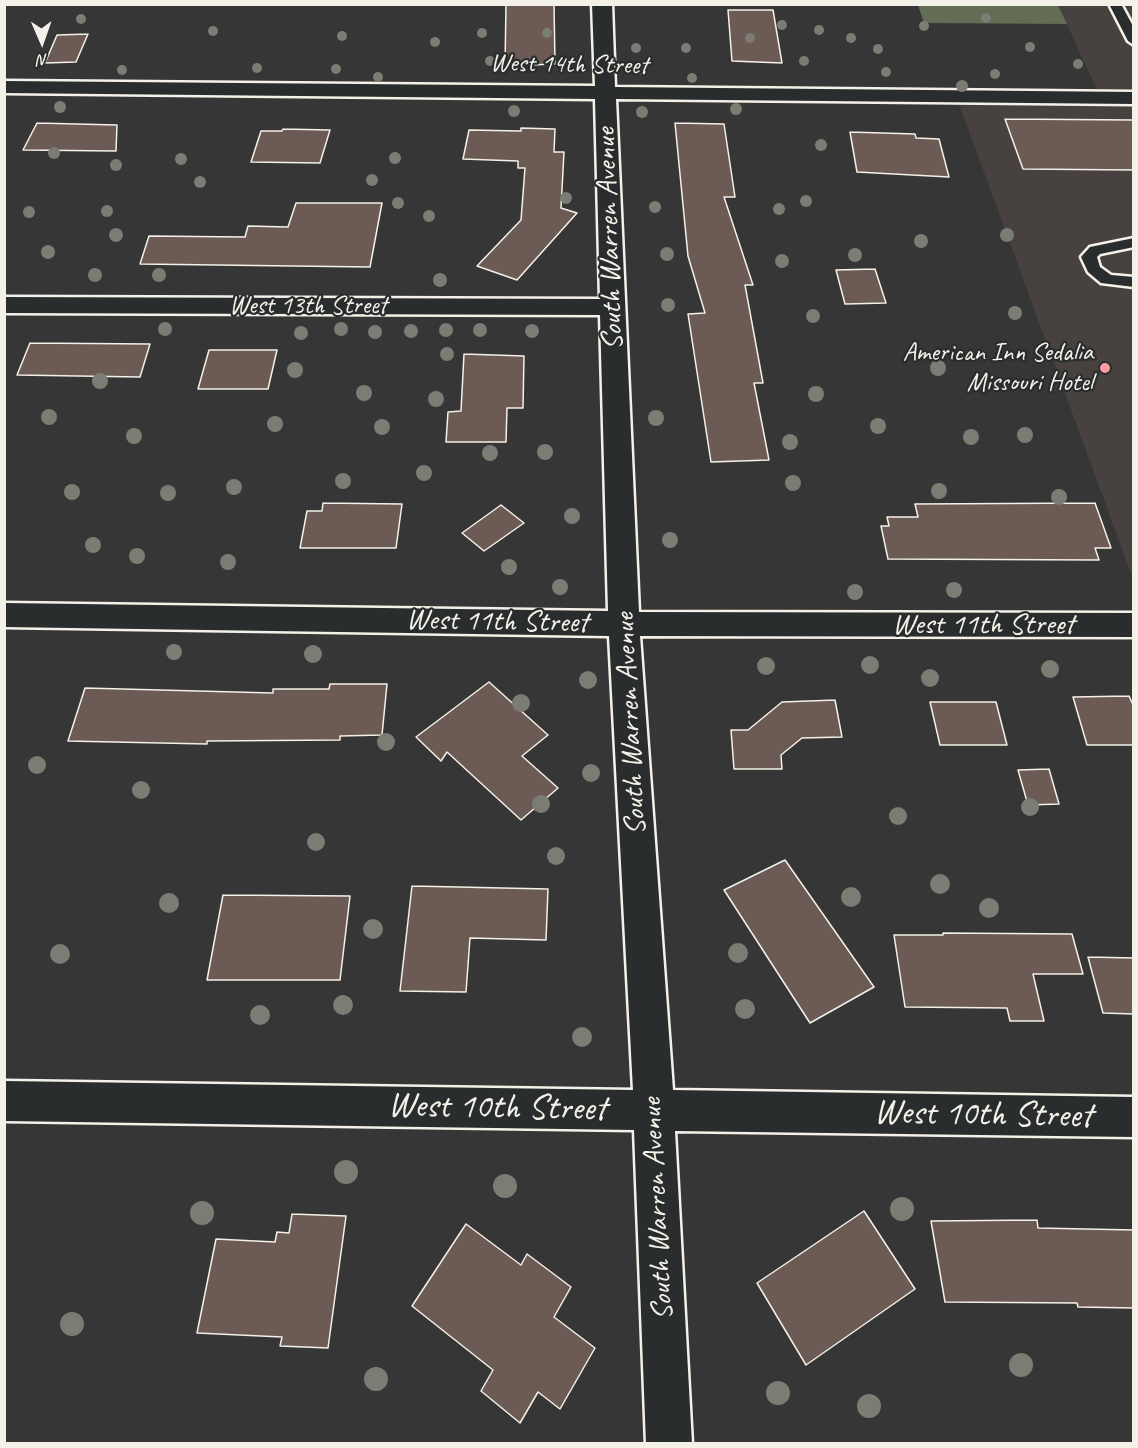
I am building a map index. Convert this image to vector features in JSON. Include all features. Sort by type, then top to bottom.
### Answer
[{"type":"street","name":"South Warren Avenue","points":[[603,4],[624,624],[654,1110],[669,1443]]},
{"type":"street","name":"West 14th Street","points":[[4,87],[1134,98]]},
{"type":"street","name":"West 13th Street","points":[[4,304],[612,307]]},
{"type":"street","name":"West 11th Street","points":[[4,615],[624,624],[1134,626]]},
{"type":"street","name":"West 10th Street","points":[[4,1101],[1134,1117]]},
{"type":"lane","points":[[1115,4],[1134,41]]},
{"type":"lane","points":[[1130,242],[1095,250],[1089,258],[1093,269],[1107,280],[1134,282]]},
{"type":"shaded area","points":[[1058,5],[1133,5],[1133,90],[1097,90]]},
{"type":"shaded area","points":[[959,104],[1133,106],[1133,579],[1007,235]]},
{"type":"green space","points":[[918,5],[1058,5],[1067,24],[924,23]]},
{"type":"building","points":[[506,4],[554,4],[555,64],[505,66]]},
{"type":"building","points":[[728,10],[773,10],[782,63],[732,61]]},
{"type":"building","points":[[88,34],[76,62],[45,63],[57,35]]},
{"type":"building","points":[[1005,119],[1134,120],[1134,170],[1023,169]]},
{"type":"building","points":[[37,123],[117,125],[116,151],[23,150]]},
{"type":"building","points":[[675,123],[724,124],[735,197],[724,197],[753,285],[745,285],[763,383],[754,383],[769,460],[711,462],[688,314],[705,313],[688,256]]},
{"type":"building","points":[[521,128],[555,129],[554,152],[564,152],[561,208],[577,213],[517,280],[477,266],[521,220],[525,168],[518,168],[518,161],[463,159],[469,130],[521,131]]},
{"type":"building","points":[[283,129],[330,130],[320,163],[251,162],[261,131],[282,131]]},
{"type":"building","points":[[850,132],[915,134],[916,138],[939,139],[949,177],[857,172]]},
{"type":"building","points":[[296,203],[382,203],[370,267],[140,264],[149,236],[245,237],[248,226],[288,227]]},
{"type":"building","points":[[875,269],[886,303],[845,304],[836,270]]},
{"type":"building","points":[[30,343],[150,344],[140,377],[17,375]]},
{"type":"building","points":[[209,350],[277,350],[268,389],[198,389]]},
{"type":"building","points":[[464,354],[524,356],[523,408],[507,408],[506,442],[446,442],[448,412],[461,411]]},
{"type":"building","points":[[323,503],[402,504],[396,548],[300,548],[307,511],[322,511]]},
{"type":"building","points":[[1095,503],[1111,548],[1095,548],[1099,560],[888,559],[881,526],[889,526],[887,517],[918,517],[915,504]]},
{"type":"building","points":[[501,505],[524,523],[484,551],[462,533]]},
{"type":"building","points":[[489,682],[548,735],[522,756],[558,788],[521,820],[447,752],[441,761],[416,737]]},
{"type":"building","points":[[330,684],[387,684],[382,735],[340,736],[340,740],[207,741],[207,744],[68,741],[85,688],[273,693],[273,689],[329,689]]},
{"type":"building","points":[[1129,696],[1134,707],[1134,745],[1087,745],[1073,697]]},
{"type":"building","points":[[835,700],[842,737],[802,738],[781,755],[782,769],[734,769],[731,730],[748,730],[782,702]]},
{"type":"building","points":[[930,702],[996,702],[1007,745],[940,745]]},
{"type":"building","points":[[1049,769],[1059,804],[1028,805],[1018,770]]},
{"type":"building","points":[[785,860],[874,987],[810,1023],[724,890]]},
{"type":"building","points":[[412,886],[548,889],[546,940],[470,938],[466,992],[400,991]]},
{"type":"building","points":[[223,895],[350,896],[340,980],[207,980]]},
{"type":"building","points":[[943,933],[1072,934],[1083,974],[1033,974],[1044,1021],[1010,1021],[1007,1008],[905,1007],[894,935],[943,935]]},
{"type":"building","points":[[1088,957],[1134,958],[1134,1014],[1103,1013]]},
{"type":"building","points":[[864,1211],[915,1289],[806,1365],[757,1283]]},
{"type":"building","points":[[292,1214],[346,1216],[328,1348],[280,1346],[282,1337],[197,1333],[216,1239],[275,1242],[277,1232],[289,1233]]},
{"type":"building","points":[[1037,1220],[1038,1228],[1134,1230],[1134,1308],[1078,1307],[1077,1303],[945,1302],[931,1221]]},
{"type":"building","points":[[466,1224],[521,1265],[527,1254],[571,1287],[554,1317],[595,1348],[560,1409],[538,1392],[520,1423],[481,1391],[493,1370],[412,1306]]},
{"type":"place","name":"American Inn Sedalia Missouri Hotel","points":[[1105,368]]}]
